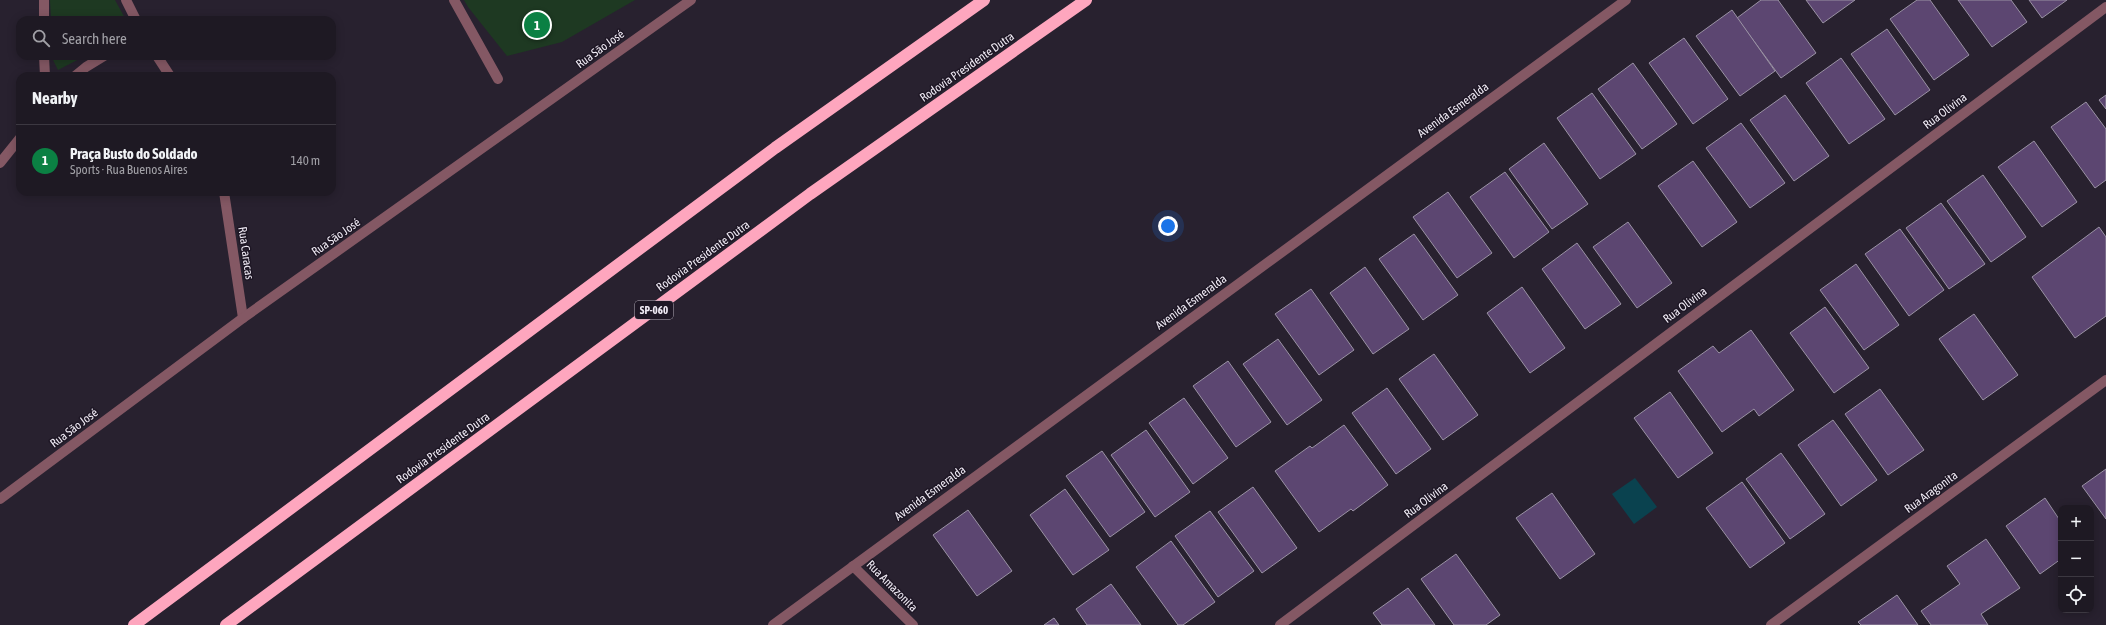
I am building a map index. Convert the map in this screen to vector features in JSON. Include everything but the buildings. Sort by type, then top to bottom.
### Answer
[{"type":"highway","points":[[134,625],[769,152],[984,0]]},
{"type":"highway","name":"Rodovia Presidente Dutra","points":[[226,625],[810,194],[1086,0]]},
{"type":"street","points":[[44,0],[44,16]]},
{"type":"street","points":[[126,0],[134,16]]},
{"type":"street","points":[[454,0],[498,79]]},
{"type":"street","name":"Rua São José","points":[[0,499],[243,318],[691,0]]},
{"type":"street","name":"Avenida Esmeralda","points":[[773,625],[1626,0]]},
{"type":"street","name":"Rua Olivina","points":[[1280,625],[2106,7]]},
{"type":"street","points":[[44,60],[45,72]]},
{"type":"street","points":[[79,72],[97,60]]},
{"type":"street","points":[[160,60],[167,72]]},
{"type":"street","points":[[0,163],[16,143]]},
{"type":"street","name":"Rua Caracas","points":[[225,196],[243,318]]},
{"type":"street","name":"Rua Aragonita","points":[[1772,625],[2106,380]]},
{"type":"street","name":"Rua Amazonita","points":[[853,566],[913,625]]},
{"type":"green space","points":[[50,0],[115,0],[124,16],[51,16]]},
{"type":"green space","points":[[464,0],[635,0],[562,42],[507,56]]},
{"type":"green space","points":[[53,60],[77,60],[58,70]]},
{"type":"water","points":[[1635,478],[1657,507],[1634,524],[1612,494]]},
{"type":"place","name":"Praça Busto do Soldado","points":[[537,25]]}]
